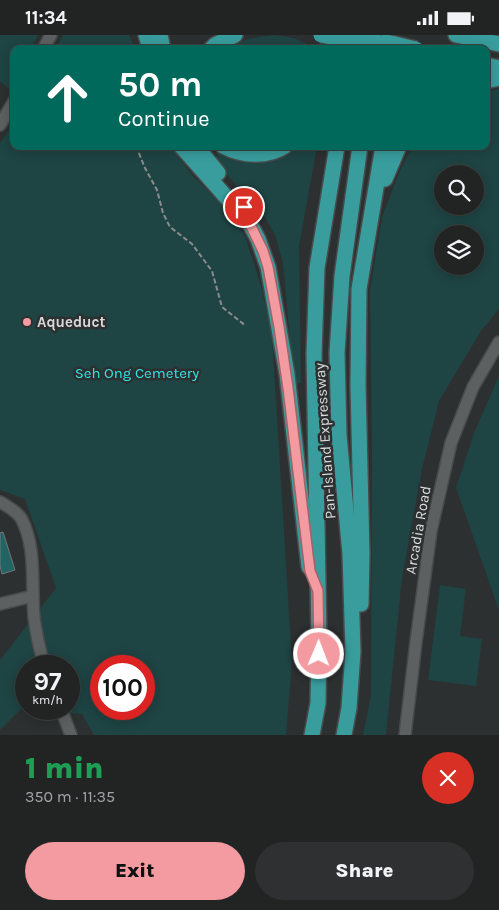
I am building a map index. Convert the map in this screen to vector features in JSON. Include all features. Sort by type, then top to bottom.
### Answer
[{"type":"highway","points":[[215,45],[234,35]]},
{"type":"highway","points":[[321,35],[341,39],[398,42]]},
{"type":"highway","points":[[362,35],[398,42]]},
{"type":"highway","points":[[457,35],[499,44]]},
{"type":"highway","points":[[185,150],[250,224],[258,239],[268,267],[290,401],[310,571],[318,591]]},
{"type":"highway","points":[[199,150],[238,197],[250,217],[250,224]]},
{"type":"highway","points":[[233,150],[257,155],[276,150]]},
{"type":"highway","name":"Pan-Island Expressway","points":[[312,735],[318,703],[314,354],[317,268],[336,150]]},
{"type":"highway","name":"Pan-Island Expressway","points":[[344,735],[349,708],[353,652],[350,554],[339,435],[337,353],[342,276],[359,150]]},
{"type":"highway","points":[[353,652],[361,609],[362,554],[358,385],[359,289],[382,150]]},
{"type":"highway","points":[[369,225],[396,150]]},
{"type":"street","points":[[0,125],[10,108]]},
{"type":"street","name":"Arcadia Road","points":[[405,735],[431,531],[451,443],[474,387],[499,342]]},
{"type":"street","points":[[0,502],[15,511],[26,530],[30,549],[34,616],[41,655]]},
{"type":"street","points":[[0,604],[33,596]]},
{"type":"street","points":[[66,720],[71,732]]},
{"type":"path","points":[[138,150],[145,168],[158,190],[163,213],[170,227],[192,244],[212,271],[222,307],[246,326]]},
{"type":"green space","points":[[0,35],[38,35],[33,45],[10,45],[10,86],[8,89],[0,82]]},
{"type":"green space","points":[[63,35],[129,35],[133,45],[58,45]]},
{"type":"green space","points":[[275,35],[294,38],[309,45],[233,45]]},
{"type":"green space","points":[[499,89],[499,309],[481,331],[439,401],[422,469],[402,578],[386,735],[363,735],[371,695],[372,446],[370,290],[382,217],[410,150],[490,150],[490,90]]},
{"type":"green space","name":"Seh Ong Cemetery","points":[[10,129],[10,150],[174,150],[191,174],[234,217],[246,239],[261,286],[272,335],[292,662],[286,735],[94,735],[82,714],[80,714],[80,655],[15,655],[15,715],[0,730],[0,660],[56,588],[25,499],[0,490],[0,143]]},
{"type":"green space","points":[[291,150],[316,150],[299,247],[301,383],[294,384],[283,263],[275,235],[266,219],[215,161],[218,151],[258,160],[267,160]]},
{"type":"green space","points":[[499,376],[499,610],[456,488],[474,433]]},
{"type":"green space","points":[[440,585],[466,589],[460,636],[482,639],[476,686],[428,680]]},
{"type":"building","points":[[3,532],[15,570],[2,574],[0,566],[0,533]]},
{"type":"place","name":"Aqueduct","points":[[27,322]]},
{"type":"route","points":[[244,207],[250,217],[250,224],[258,239],[268,267],[287,374],[310,571],[318,591],[319,654]]}]
